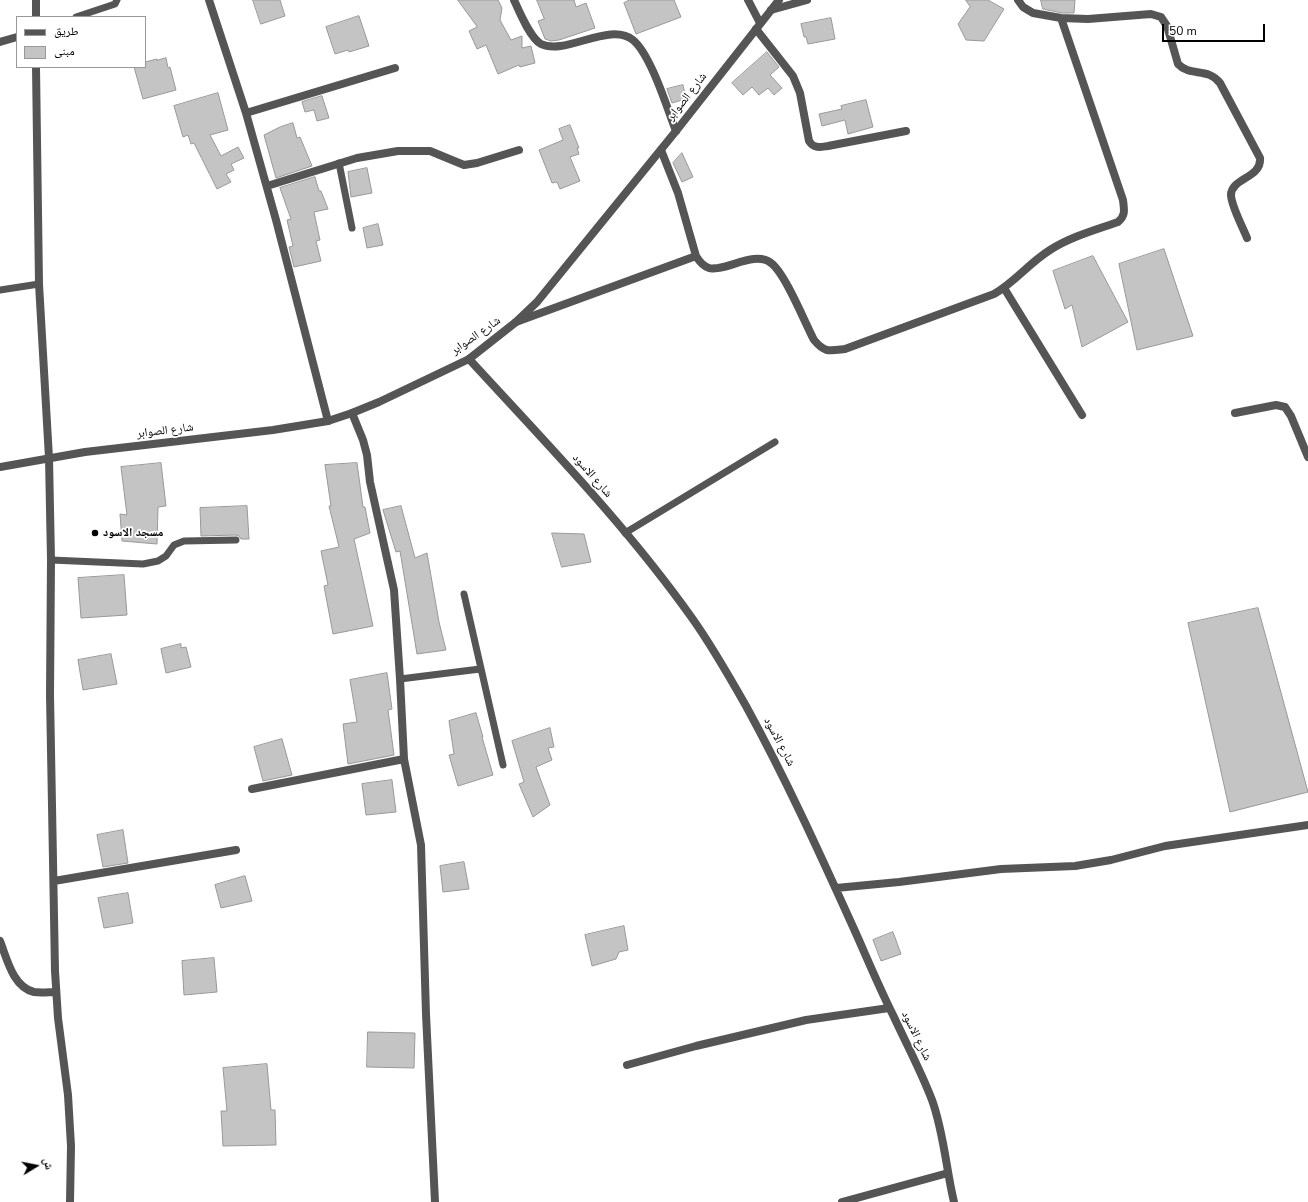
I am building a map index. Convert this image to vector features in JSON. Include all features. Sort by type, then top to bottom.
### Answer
[{"type":"street","points":[[36,0],[36,16]]},
{"type":"street","points":[[209,0],[246,113],[267,186],[328,420]]},
{"type":"street","points":[[514,0],[528,29],[540,44],[555,47],[598,36],[619,34],[633,39],[646,56],[676,131]]},
{"type":"street","points":[[748,0],[758,26],[793,76],[800,93],[809,141],[812,145],[816,147],[828,146],[906,131]]},
{"type":"street","name":"شارع الصوابر","points":[[0,467],[85,452],[273,430],[328,420],[352,413],[379,402],[469,359],[516,322],[537,302],[676,131],[779,0]]},
{"type":"street","points":[[771,10],[807,0]]},
{"type":"street","points":[[1018,0],[1023,7],[1032,13],[1061,18],[1151,14],[1161,17],[1167,26],[1178,64],[1182,68],[1215,76],[1260,158],[1258,169],[1233,188],[1231,193],[1232,201],[1247,238]]},
{"type":"street","points":[[660,150],[678,193],[696,256],[702,264],[710,268],[723,267],[755,258],[765,259],[772,263],[781,274],[814,340],[822,349],[831,351],[853,346],[994,294],[1004,288],[1034,261],[1049,250],[1066,241],[1118,222],[1123,218],[1123,200],[1061,18]]},
{"type":"street","points":[[0,42],[16,37]]},
{"type":"street","points":[[36,68],[39,284],[48,458],[51,560],[50,695],[56,992],[68,1101],[71,1146],[70,1202]]},
{"type":"street","points":[[246,113],[395,68]]},
{"type":"street","points":[[267,186],[357,158],[398,151],[430,151],[464,164],[477,163],[519,150]]},
{"type":"street","points":[[516,322],[696,256]]},
{"type":"street","points":[[1004,288],[1082,415]]},
{"type":"street","name":"شارع الاسود","points":[[469,359],[585,485],[692,617],[719,658],[784,777],[836,888],[889,1008],[922,1075],[932,1102],[954,1202]]},
{"type":"street","points":[[1235,412],[1276,405],[1285,407],[1291,416],[1308,457]]},
{"type":"street","points":[[352,413],[363,440],[367,455],[370,482],[394,590],[404,759],[421,845],[426,1014],[435,1202]]},
{"type":"street","points":[[252,789],[404,759]]},
{"type":"street","points":[[836,888],[899,882],[1001,869],[1076,866],[1112,860],[1165,846],[1308,825]]},
{"type":"street","points":[[54,881],[236,850]]},
{"type":"street","points":[[0,941],[20,986],[34,992],[56,992]]},
{"type":"street","points":[[627,1065],[696,1046],[806,1020],[889,1008]]},
{"type":"street","points":[[842,1202],[948,1173]]},
{"type":"lane","points":[[79,16],[115,4],[117,0]]},
{"type":"lane","points":[[339,163],[352,228]]},
{"type":"lane","points":[[0,290],[39,284]]},
{"type":"lane","points":[[625,533],[775,442]]},
{"type":"lane","points":[[51,560],[143,564],[158,561],[166,556],[174,545],[184,541],[236,540]]},
{"type":"lane","points":[[464,594],[503,765]]},
{"type":"lane","points":[[400,679],[480,668]]},
{"type":"building","points":[[253,0],[280,0],[285,16],[261,24]]},
{"type":"building","points":[[458,0],[498,0],[502,8],[500,20],[511,40],[522,36],[522,48],[531,46],[535,63],[520,67],[519,65],[498,74],[486,45],[477,49],[469,31],[477,27]]},
{"type":"building","points":[[537,0],[574,0],[576,7],[586,3],[595,28],[559,40],[551,41],[545,39],[538,21],[544,19]]},
{"type":"building","points":[[630,0],[674,0],[681,17],[636,34],[624,3]]},
{"type":"building","points":[[966,0],[988,0],[1004,9],[984,41],[966,40],[958,24],[970,7]]},
{"type":"building","points":[[1041,0],[1075,0],[1074,13],[1062,13],[1043,9]]},
{"type":"building","points":[[359,16],[369,46],[349,52],[348,50],[335,54],[326,27]]},
{"type":"building","points":[[831,18],[835,39],[808,44],[806,37],[804,37],[801,24]]},
{"type":"building","points":[[767,52],[779,67],[770,75],[782,88],[774,95],[768,88],[759,95],[752,87],[743,95],[732,83]]},
{"type":"building","points":[[166,58],[176,90],[143,99],[134,68],[146,68],[146,62]]},
{"type":"building","points":[[683,85],[686,99],[672,103],[667,89]]},
{"type":"building","points":[[218,93],[228,130],[210,135],[221,156],[238,147],[244,158],[231,164],[234,170],[226,174],[231,182],[217,189],[194,143],[191,144],[188,135],[183,137],[174,106]]},
{"type":"building","points":[[322,96],[329,118],[317,121],[314,110],[305,112],[302,102]]},
{"type":"building","points":[[866,100],[873,127],[848,134],[845,120],[822,126],[819,114],[842,109],[841,106]]},
{"type":"building","points":[[293,123],[297,138],[300,137],[312,166],[276,178],[264,135],[280,127]]},
{"type":"building","points":[[570,125],[579,148],[577,148],[579,154],[570,157],[580,181],[560,189],[557,182],[552,183],[539,150],[563,140],[559,129]]},
{"type":"building","points":[[682,153],[693,177],[682,182],[673,163]]},
{"type":"building","points":[[367,168],[372,193],[351,197],[348,172]]},
{"type":"building","points":[[315,177],[319,191],[321,191],[328,209],[314,212],[320,240],[316,241],[321,261],[294,267],[289,247],[293,246],[287,220],[291,219],[280,188]]},
{"type":"building","points":[[378,224],[383,245],[367,248],[363,228]]},
{"type":"building","points":[[1164,249],[1193,336],[1137,350],[1119,264]]},
{"type":"building","points":[[1093,256],[1128,322],[1082,347],[1072,305],[1065,309],[1053,271]]},
{"type":"building","points":[[161,463],[166,506],[158,507],[157,544],[122,541],[120,514],[127,515],[121,467]]},
{"type":"building","points":[[357,463],[363,507],[365,507],[370,533],[354,539],[373,626],[333,634],[324,586],[328,585],[321,551],[339,547],[329,506],[331,506],[325,465]]},
{"type":"building","points":[[247,506],[249,539],[241,539],[236,535],[201,536],[200,508]]},
{"type":"building","points":[[401,506],[415,558],[427,553],[439,622],[446,650],[417,654],[400,551],[396,552],[383,510]]},
{"type":"building","points":[[552,533],[584,534],[591,562],[562,567]]},
{"type":"building","points":[[124,575],[127,615],[81,618],[78,578]]},
{"type":"building","points":[[1258,608],[1308,792],[1230,812],[1188,623]]},
{"type":"building","points":[[181,644],[181,648],[186,647],[191,667],[166,673],[161,649]]},
{"type":"building","points":[[111,654],[117,684],[83,690],[78,660]]},
{"type":"building","points":[[387,673],[392,709],[388,710],[394,755],[348,764],[343,724],[357,722],[350,680]]},
{"type":"building","points":[[476,713],[493,775],[458,786],[449,755],[454,754],[449,721]]},
{"type":"building","points":[[550,728],[554,747],[548,748],[552,760],[536,767],[550,805],[533,817],[519,784],[524,782],[512,741]]},
{"type":"building","points":[[282,739],[292,775],[263,781],[254,747]]},
{"type":"building","points":[[392,780],[396,812],[366,815],[362,784]]},
{"type":"building","points":[[123,830],[128,863],[103,867],[97,835]]},
{"type":"building","points":[[464,862],[469,889],[443,892],[440,866]]},
{"type":"building","points":[[245,876],[252,901],[221,908],[215,885]]},
{"type":"building","points":[[128,893],[133,923],[104,928],[98,898]]},
{"type":"building","points":[[624,926],[628,950],[619,952],[616,959],[592,966],[585,935]]},
{"type":"building","points":[[893,932],[901,954],[881,961],[873,940]]},
{"type":"building","points":[[214,958],[217,992],[184,995],[182,961]]},
{"type":"building","points":[[368,1032],[415,1033],[414,1068],[367,1067]]},
{"type":"building","points":[[267,1064],[271,1110],[275,1110],[276,1145],[223,1146],[221,1111],[227,1111],[223,1068]]},
{"type":"place","name":"مسجد الاسود","points":[[95,533]]}]
